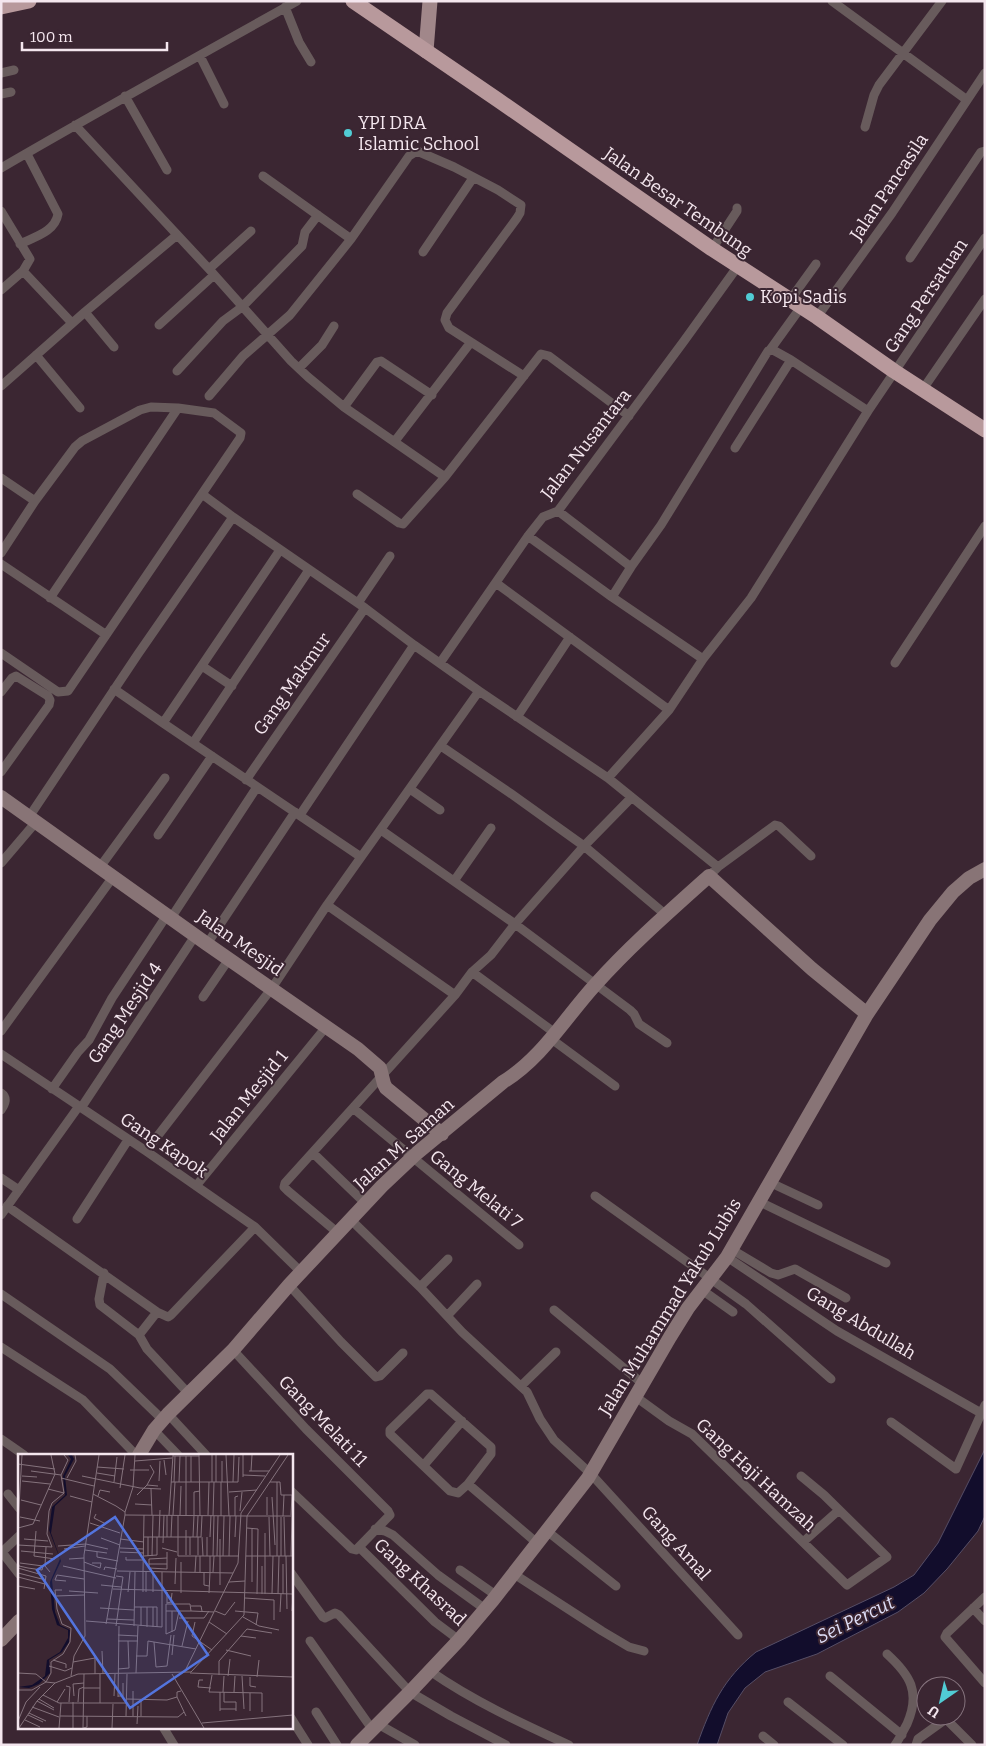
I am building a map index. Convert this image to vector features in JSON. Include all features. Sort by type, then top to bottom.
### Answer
[{"type":"highway","points":[[1,7],[29,1]]},
{"type":"highway","name":"Jalan Besar Tembung","points":[[352,1],[712,249],[985,430]]},
{"type":"main road","points":[[426,51],[430,1]]},
{"type":"street","points":[[1,168],[125,96],[297,1]]},
{"type":"street","points":[[832,1],[843,4],[967,100]]},
{"type":"street","points":[[865,127],[874,95],[879,85],[942,1]]},
{"type":"street","points":[[285,8],[299,42],[311,62]]},
{"type":"street","points":[[200,56],[224,104]]},
{"type":"street","points":[[1,73],[14,70]]},
{"type":"street","name":"Jalan Pancasila","points":[[817,317],[892,213],[985,73]]},
{"type":"street","points":[[1,94],[12,92]]},
{"type":"street","points":[[125,96],[167,170]]},
{"type":"street","points":[[75,125],[299,368],[344,407],[445,477]]},
{"type":"street","points":[[209,396],[244,356],[268,333],[290,316],[351,239],[409,156],[417,151],[454,167],[498,190],[518,204],[521,209],[517,218],[446,316],[446,325],[524,376]]},
{"type":"street","points":[[910,258],[981,152],[985,151]]},
{"type":"street","points":[[20,244],[51,228],[56,222],[58,214],[27,154]]},
{"type":"street","points":[[263,176],[351,239]]},
{"type":"street","points":[[423,252],[473,178]]},
{"type":"street","points":[[712,249],[736,211],[736,208]]},
{"type":"street","points":[[1,211],[30,259],[23,271],[1,290]]},
{"type":"street","points":[[177,371],[223,321],[242,307],[302,246],[305,232],[318,215]]},
{"type":"street","points":[[159,325],[251,231]]},
{"type":"street","points":[[1,386],[72,323],[177,235]]},
{"type":"street","name":"Gang Persatuan","points":[[608,778],[668,710],[703,659],[751,598],[894,371],[985,238]]},
{"type":"street","points":[[612,597],[661,525],[766,353],[770,350],[816,264]]},
{"type":"street","name":"Jalan Nusantara","points":[[440,663],[528,536],[543,517],[558,511],[738,266]]},
{"type":"street","points":[[23,271],[72,323]]},
{"type":"street","points":[[923,389],[985,299]]},
{"type":"street","points":[[85,312],[114,347]]},
{"type":"street","points":[[299,368],[322,345],[334,326]]},
{"type":"street","points":[[395,441],[471,342]]},
{"type":"street","points":[[770,350],[791,360],[868,411]]},
{"type":"street","points":[[357,494],[403,524],[445,477],[542,354],[548,355],[629,416]]},
{"type":"street","points":[[36,355],[80,408]]},
{"type":"street","points":[[344,407],[377,362],[381,360],[432,395]]},
{"type":"street","points":[[735,448],[791,360]]},
{"type":"street","points":[[1,554],[69,453],[82,441],[145,408],[178,408],[214,413],[241,434],[105,634],[70,689],[58,692],[1,653]]},
{"type":"street","points":[[50,598],[178,408]]},
{"type":"street","points":[[1,478],[35,501]]},
{"type":"street","points":[[202,494],[232,517],[361,605],[414,646],[608,778],[713,871],[812,969],[868,1014]]},
{"type":"street","points":[[558,511],[631,567]]},
{"type":"street","points":[[1,863],[32,819],[114,689],[232,517]]},
{"type":"street","points":[[895,663],[985,526]]},
{"type":"street","points":[[528,536],[612,597],[703,659]]},
{"type":"street","points":[[163,723],[280,550]]},
{"type":"street","name":"Gang Makmur","points":[[246,780],[361,605],[390,556]]},
{"type":"street","points":[[1,564],[105,634]]},
{"type":"street","points":[[193,743],[309,570]]},
{"type":"street","points":[[496,583],[668,710]]},
{"type":"street","points":[[517,717],[570,638]]},
{"type":"street","name":"Gang Mesjid 4","points":[[1,1214],[201,940],[297,813],[414,646]]},
{"type":"street","points":[[202,666],[232,686]]},
{"type":"street","points":[[1,692],[12,678],[16,676],[48,696],[50,700],[49,705],[1,772]]},
{"type":"street","points":[[114,689],[361,857]]},
{"type":"street","points":[[146,1151],[272,988],[327,905],[479,691]]},
{"type":"street","points":[[441,746],[584,846],[666,915]]},
{"type":"street","points":[[158,835],[212,756]]},
{"type":"street","points":[[100,867],[165,778]]},
{"type":"street","points":[[52,1089],[78,1052],[90,1040],[112,998],[258,787]]},
{"type":"street","points":[[410,789],[440,810]]},
{"type":"street","name":"Jalan Mesjid","points":[[1,797],[375,1063],[380,1068],[386,1088],[442,1134]]},
{"type":"street","points":[[338,1233],[288,1191],[284,1187],[285,1183],[454,995],[472,972],[491,954],[584,846],[631,798]]},
{"type":"street","points":[[713,871],[775,826],[779,826],[811,856]]},
{"type":"street","points":[[454,881],[491,828]]},
{"type":"street","points":[[381,830],[515,924],[632,1012],[639,1024],[667,1044]]},
{"type":"street","name":"Jalan Muhammad Yakub Lubis","points":[[362,1743],[375,1727],[459,1640],[497,1596],[591,1474],[688,1308],[729,1253],[868,1014],[930,920],[953,892],[969,878],[985,869]]},
{"type":"street","name":"Jalan M. Saman","points":[[139,1454],[162,1422],[233,1350],[289,1285],[365,1203],[412,1158],[536,1056],[595,985],[713,871]]},
{"type":"street","points":[[1,1031],[113,877]]},
{"type":"street","points":[[327,905],[454,995]]},
{"type":"street","points":[[203,997],[228,959]]},
{"type":"street","points":[[472,972],[615,1086]]},
{"type":"street","name":"Jalan Mesjid 1","points":[[196,1186],[326,1027]]},
{"type":"street","name":"Gang Kapok","points":[[1,1054],[255,1227],[301,1272]]},
{"type":"street","points":[[1,1093],[5,1098],[6,1104],[1,1110]]},
{"type":"street","name":"Gang Melati 7","points":[[353,1108],[518,1245]]},
{"type":"street","points":[[77,1219],[128,1140]]},
{"type":"street","points":[[313,1153],[365,1203]]},
{"type":"street","points":[[1,1178],[19,1190]]},
{"type":"street","points":[[769,1182],[818,1205]]},
{"type":"street","points":[[595,1196],[746,1304],[831,1378]]},
{"type":"street","points":[[758,1201],[886,1262]]},
{"type":"street","points":[[7,1206],[157,1312],[168,1317],[255,1227]]},
{"type":"street","name":"Gang Amal","points":[[350,1219],[420,1287],[462,1332],[522,1386],[531,1398],[540,1419],[554,1440],[591,1474],[738,1635]]},
{"type":"street","points":[[729,1253],[778,1275],[795,1269],[846,1298]]},
{"type":"street","name":"Gang Abdullah","points":[[729,1253],[838,1331],[983,1409]]},
{"type":"street","points":[[420,1287],[448,1259]]},
{"type":"street","points":[[104,1273],[99,1299],[100,1305],[140,1335],[147,1350],[189,1394]]},
{"type":"street","points":[[447,1316],[477,1284]]},
{"type":"street","points":[[289,1285],[376,1377],[380,1376],[403,1353]]},
{"type":"street","points":[[702,1290],[732,1312]]},
{"type":"street","points":[[1,1294],[110,1369],[162,1422],[205,1454]]},
{"type":"street","points":[[554,1310],[643,1384]]},
{"type":"street","points":[[140,1335],[157,1312]]},
{"type":"street","points":[[1,1347],[83,1400],[137,1454]]},
{"type":"street","name":"Gang Melati 11","points":[[233,1350],[306,1429],[388,1511],[390,1515],[375,1529]]},
{"type":"street","points":[[522,1386],[556,1352]]},
{"type":"street","points":[[427,1394],[431,1394],[492,1450],[468,1484],[458,1493],[454,1493],[424,1465],[389,1433],[427,1394]]},
{"type":"street","name":"Gang Haji Hamzah","points":[[636,1397],[669,1421],[692,1434],[847,1585],[888,1557],[839,1510]]},
{"type":"street","points":[[891,1422],[956,1469],[983,1409]]},
{"type":"street","points":[[424,1465],[462,1421]]},
{"type":"street","points":[[162,1422],[178,1454]]},
{"type":"street","points":[[1,1439],[23,1454]]},
{"type":"street","points":[[801,1476],[839,1510],[803,1542]]},
{"type":"street","points":[[468,1484],[537,1543]]},
{"type":"street","points":[[292,1491],[348,1547],[356,1550],[375,1529],[386,1531],[438,1575],[485,1610]]},
{"type":"street","points":[[8,1494],[18,1507]]},
{"type":"street","points":[[547,1530],[616,1586]]},
{"type":"street","points":[[18,1537],[2,1552],[18,1573]]},
{"type":"street","name":"Gang Khasrad","points":[[359,1547],[416,1604],[459,1640]]},
{"type":"street","points":[[460,1570],[497,1596]]},
{"type":"street","points":[[292,1574],[323,1617],[325,1618],[335,1613],[339,1615],[410,1692],[506,1745]]},
{"type":"street","points":[[514,1574],[602,1631],[630,1647],[644,1652]]},
{"type":"street","points":[[985,1597],[945,1637],[985,1683]]},
{"type":"street","points":[[973,1608],[985,1621]]},
{"type":"street","points":[[1,1640],[18,1622]]},
{"type":"street","points":[[310,1641],[375,1727],[415,1745]]},
{"type":"street","points":[[887,1654],[902,1668],[911,1684],[913,1706],[902,1735],[895,1745]]},
{"type":"street","points":[[430,1671],[448,1683],[531,1728],[569,1745]]},
{"type":"street","points":[[830,1676],[902,1735]]},
{"type":"street","points":[[788,1702],[843,1745]]},
{"type":"street","points":[[316,1712],[337,1745]]},
{"type":"street","points":[[292,1720],[308,1745]]},
{"type":"street","points":[[916,1745],[918,1739],[947,1720],[972,1745]]},
{"type":"street","points":[[164,1728],[174,1745]]},
{"type":"street","points":[[763,1736],[774,1745]]},
{"type":"water","name":"Sei Percut","points":[[985,1449],[985,1516],[978,1531],[947,1569],[924,1593],[898,1612],[817,1654],[765,1672],[745,1688],[728,1713],[717,1745],[697,1745],[707,1718],[719,1694],[735,1672],[756,1652],[894,1587],[914,1575],[938,1543]]},
{"type":"place","name":"YPI DRA Islamic School","points":[[348,133]]},
{"type":"place","name":"Kopi Sadis","points":[[750,297]]}]
